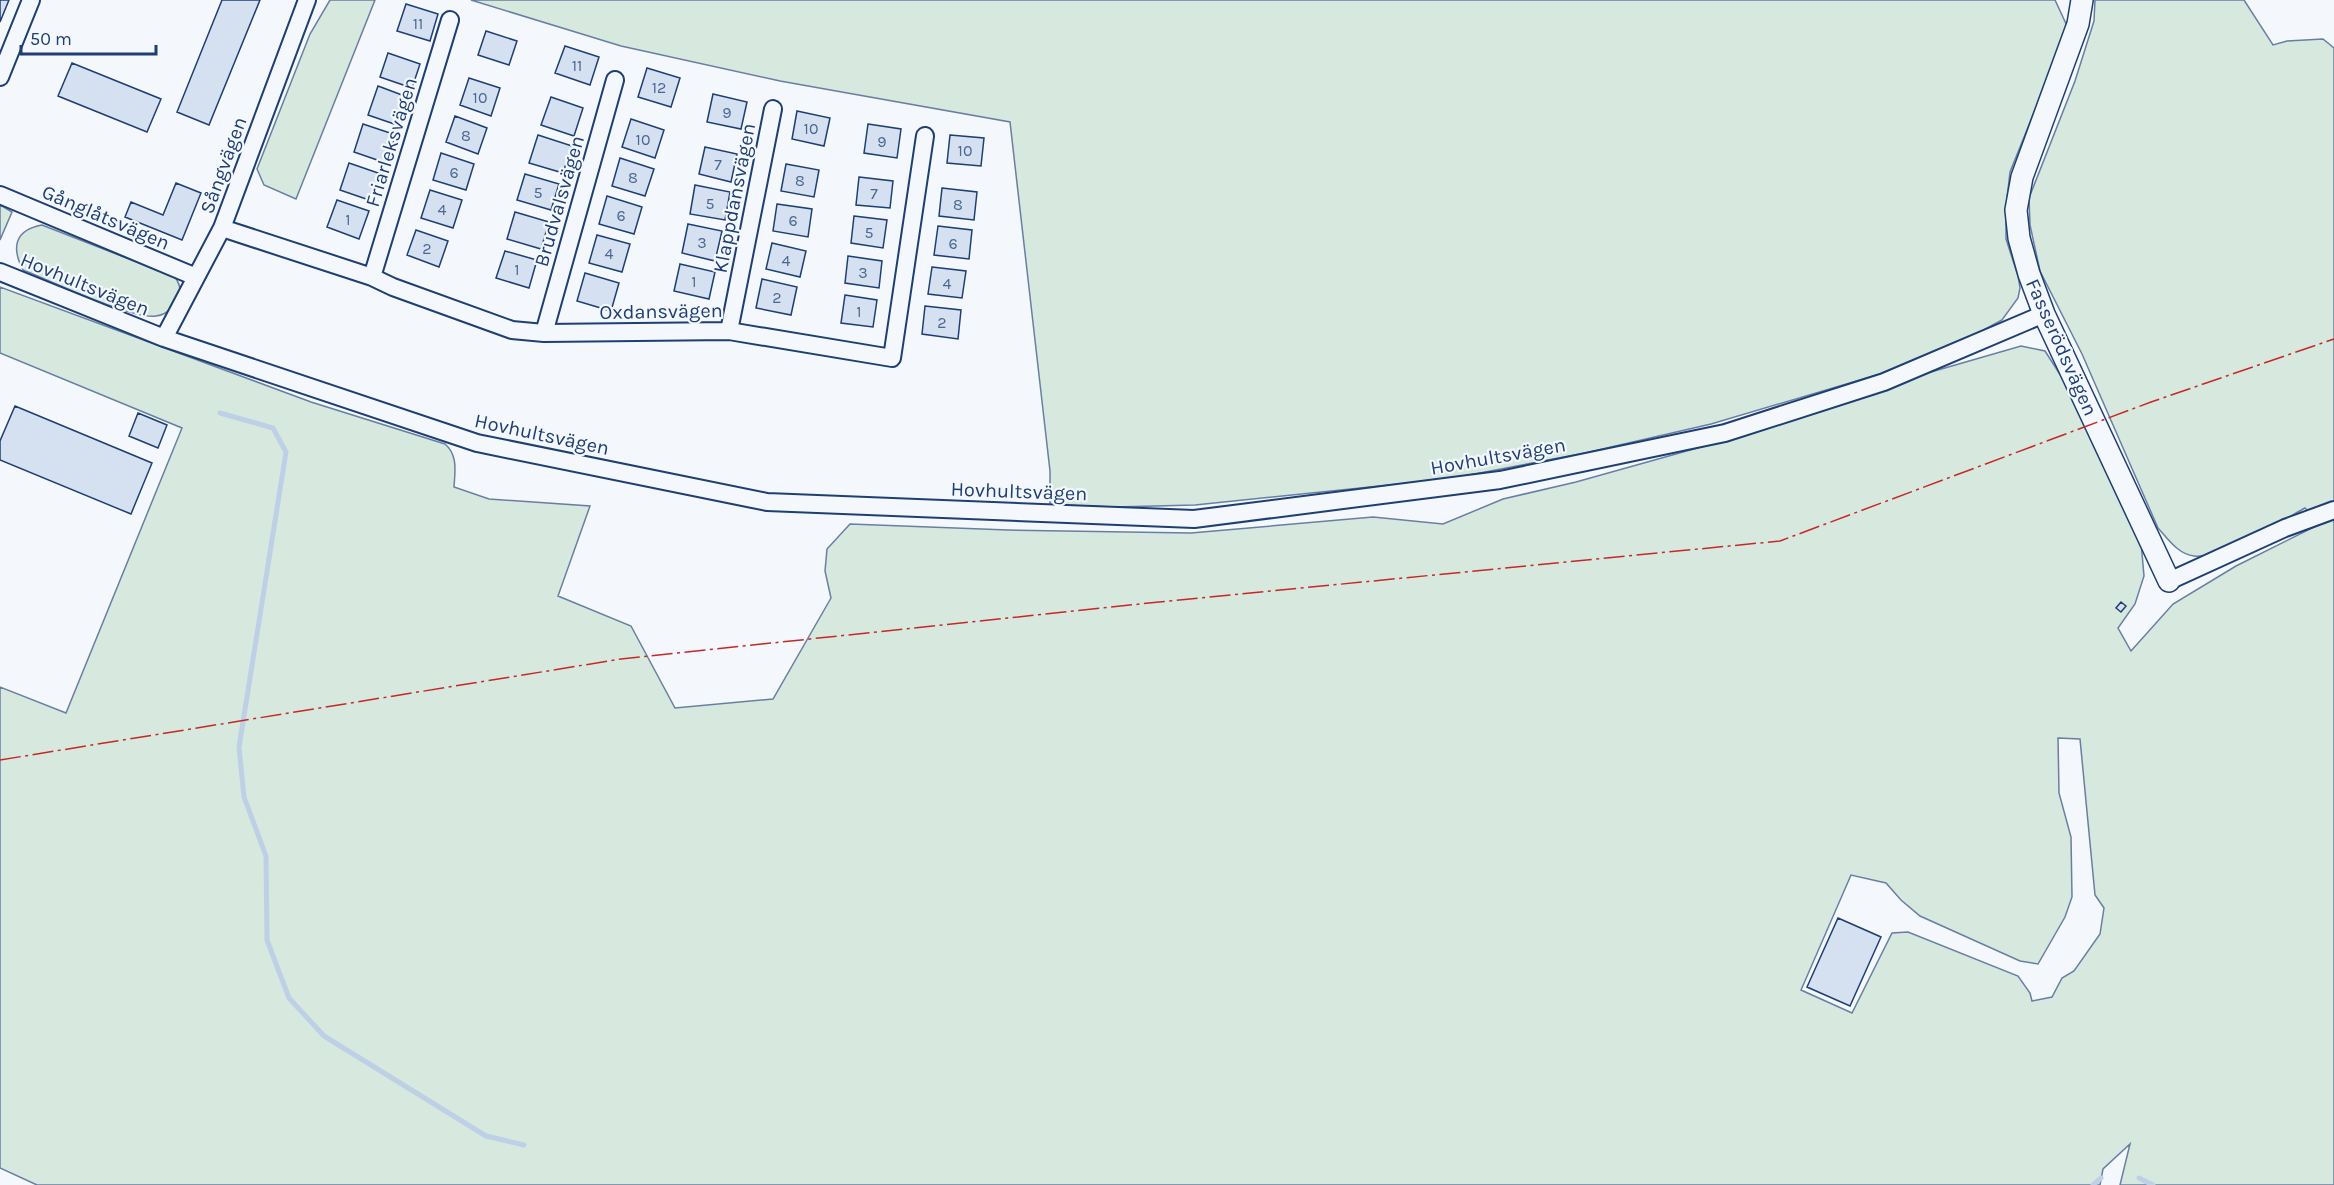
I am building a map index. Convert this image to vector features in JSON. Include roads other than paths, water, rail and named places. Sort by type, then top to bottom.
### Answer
[{"type":"street","points":[[0,77],[31,0]]},
{"type":"street","name":"Sångvägen","points":[[164,338],[222,228],[307,0]]},
{"type":"street","name":"Fasserödsvägen","points":[[2082,0],[2078,24],[2022,177],[2016,210],[2019,238],[2044,314],[2169,581]]},
{"type":"street","name":"Friarleksvägen","points":[[372,277],[450,20]]},
{"type":"street","name":"Brudvalsvägen","points":[[544,333],[615,80]]},
{"type":"street","name":"Klappdansvägen","points":[[729,331],[773,109]]},
{"type":"street","name":"Oxdansvägen","points":[[222,228],[372,277],[393,287],[512,330],[544,333],[729,331],[892,358],[925,136]]},
{"type":"street","name":"Gånglåtsvägen","points":[[0,195],[196,277]]},
{"type":"street","name":"Hovhultsvägen","points":[[0,273],[164,338],[477,443],[766,502],[1194,519],[1500,480],[1725,433],[1884,382],[2044,314]]},
{"type":"street","points":[[2169,581],[2285,528],[2334,510]]},
{"type":"waterway","points":[[220,413],[273,428],[286,452],[239,747],[244,797],[266,856],[267,940],[289,998],[324,1036],[486,1136],[524,1145]]},
{"type":"waterway","points":[[2093,1185],[2101,1178]]},
{"type":"waterway","points":[[2139,1178],[2153,1185]]}]
